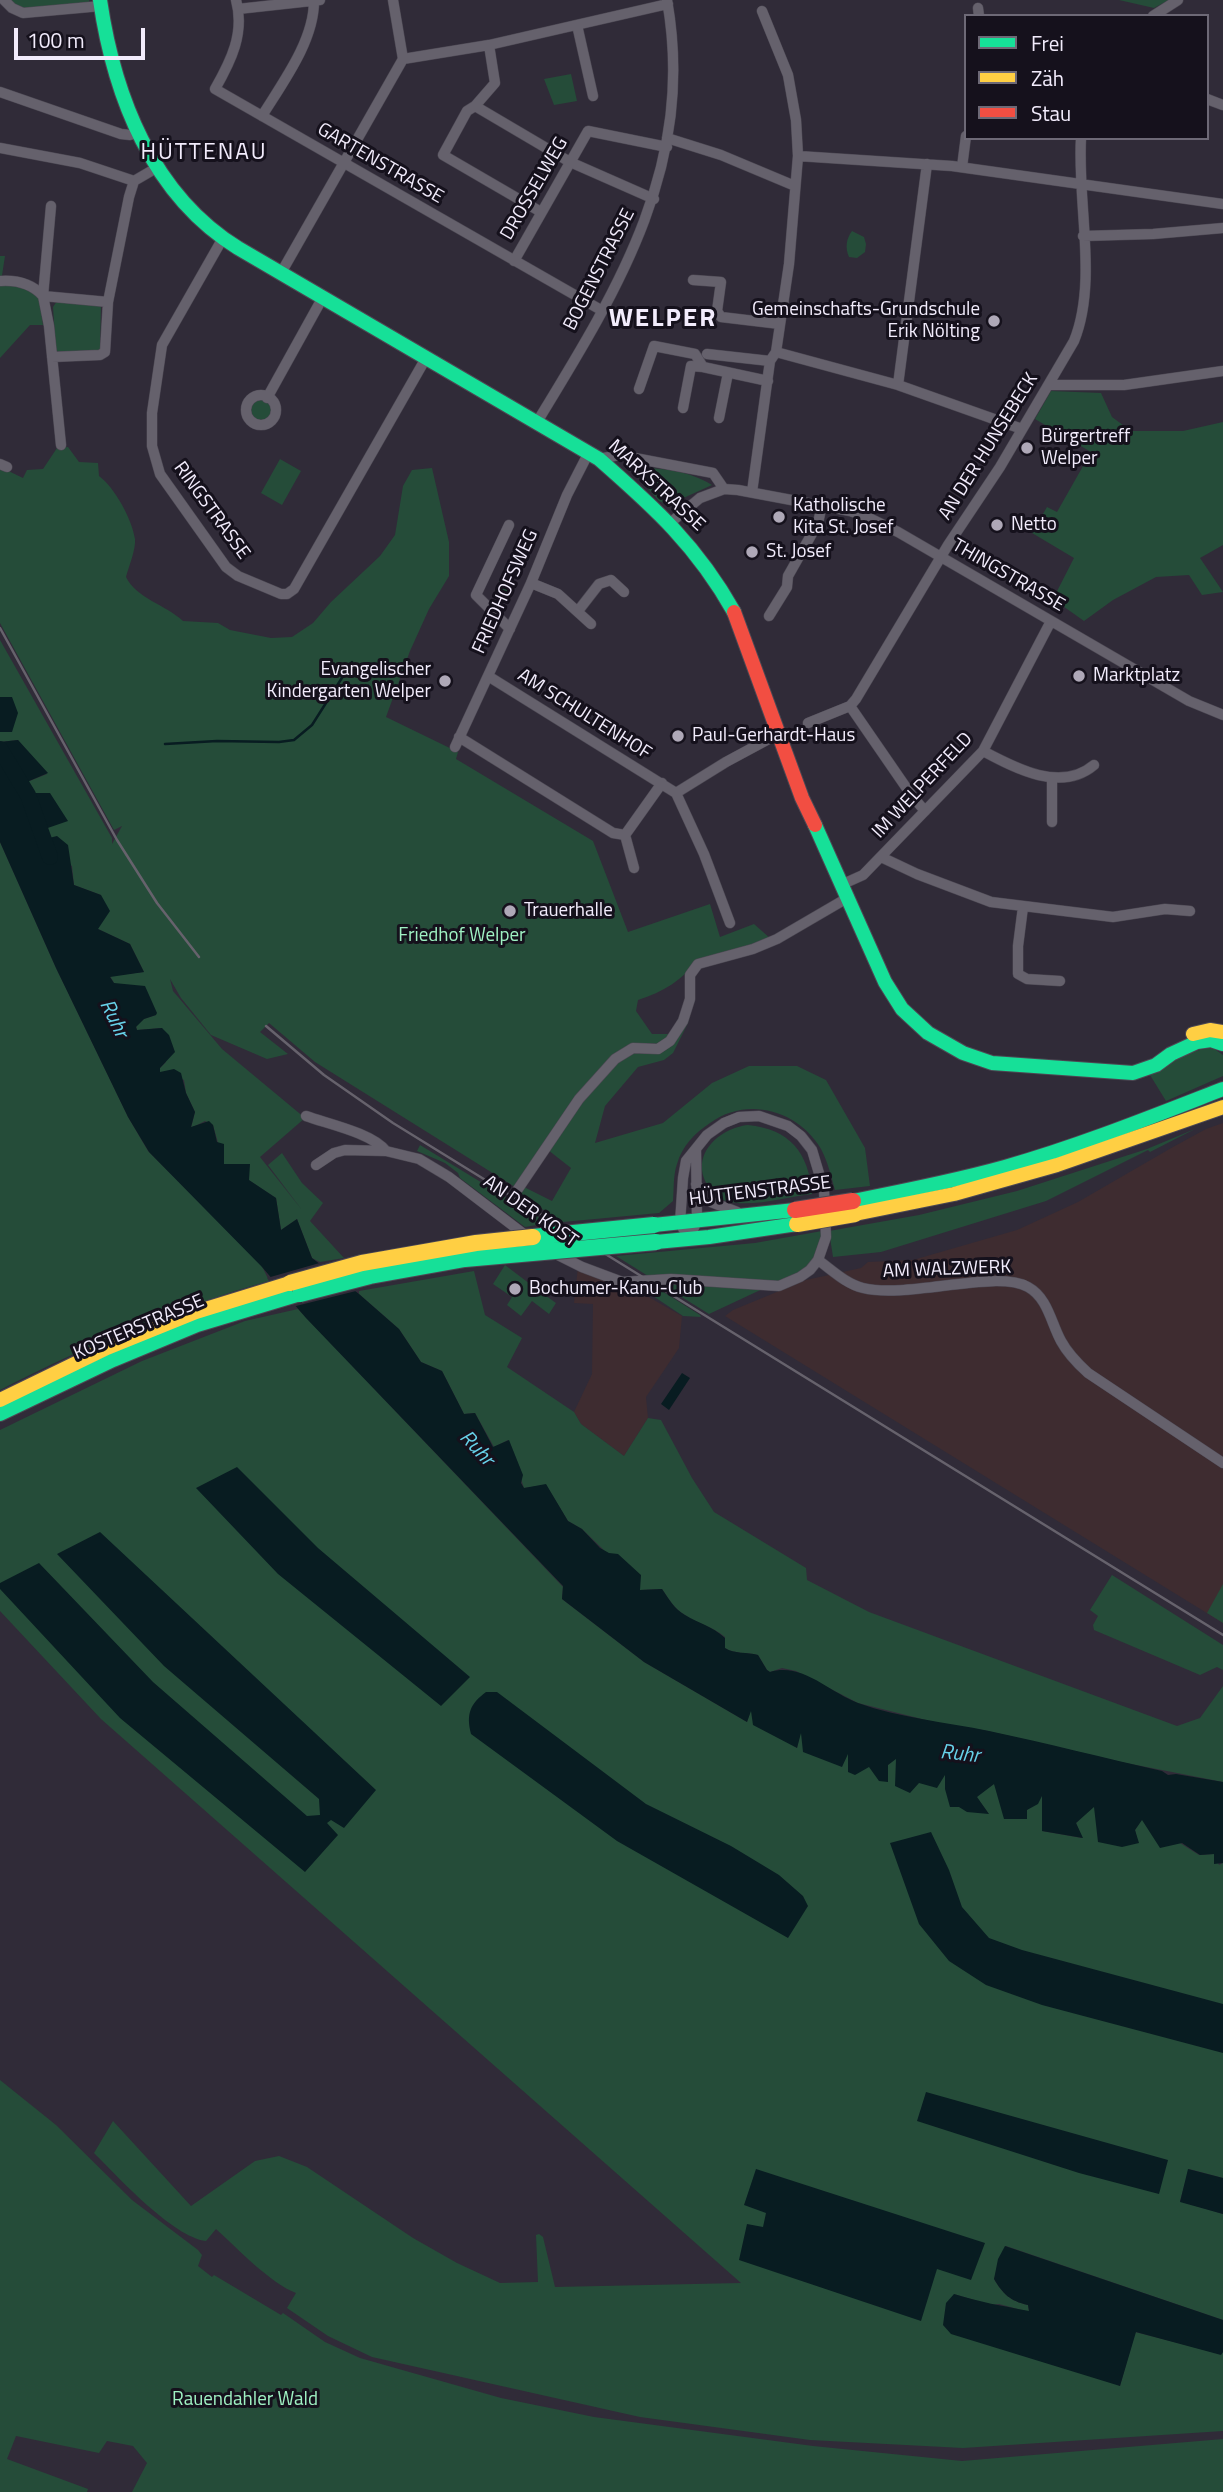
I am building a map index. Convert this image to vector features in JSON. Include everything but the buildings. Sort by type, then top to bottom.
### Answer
[{"type":"main road","name":"MARXSTRASSE","points":[[101,3],[116,77],[138,133],[158,167],[195,216],[223,238],[281,274],[594,456],[670,523],[708,567],[738,619],[802,798],[893,995],[915,1022],[941,1042],[992,1063],[1059,1070],[1138,1073],[1197,1042],[1211,1040],[1223,1044]]},
{"type":"main road","name":"MARXSTRASSE","points":[[1121,1071],[1145,1061],[1190,1035],[1210,1030],[1223,1032]]},
{"type":"main road","name":"HÜTTENSTRASSE","points":[[854,1207],[1062,1149],[1223,1089]]},
{"type":"main road","name":"HÜTTENSTRASSE","points":[[295,1288],[465,1259],[689,1239],[854,1207],[954,1194],[1057,1166],[1223,1107]]},
{"type":"main road","name":"HÜTTENSTRASSE","points":[[295,1288],[362,1263],[475,1243],[747,1215],[796,1217]]},
{"type":"main road","name":"KOSTERSTRASSE","points":[[0,1400],[119,1342],[196,1312],[295,1288]]},
{"type":"main road","name":"KOSTERSTRASSE","points":[[0,1414],[113,1360],[295,1288]]},
{"type":"street","points":[[4,0],[23,13],[101,3]]},
{"type":"street","points":[[237,5],[320,0]]},
{"type":"street","points":[[281,274],[403,59],[393,0]]},
{"type":"street","points":[[1156,14],[1178,0]]},
{"type":"street","points":[[262,116],[309,35],[314,17],[314,1]]},
{"type":"street","points":[[403,59],[489,45],[668,2]]},
{"type":"street","name":"BOGENSTRASSE","points":[[537,422],[628,261],[654,199],[667,143],[674,81],[668,2]]},
{"type":"street","name":"GARTENSTRASSE","points":[[237,5],[238,38],[235,50],[215,89],[601,310]]},
{"type":"street","points":[[752,492],[770,361],[776,352],[789,264],[798,156],[796,120],[788,75],[762,11]]},
{"type":"street","points":[[577,25],[593,96]]},
{"type":"street","points":[[489,45],[495,83],[475,106],[467,111],[443,155],[541,212]]},
{"type":"street","points":[[0,92],[121,134],[138,133]]},
{"type":"street","points":[[475,106],[570,162],[654,199]]},
{"type":"street","name":"DROSSELWEG","points":[[514,261],[588,131],[667,143]]},
{"type":"street","points":[[962,167],[965,140]]},
{"type":"street","name":"AN DER HUNSEBECK","points":[[850,706],[1049,385],[1081,322],[1086,290],[1080,184],[1081,140]]},
{"type":"street","points":[[667,143],[721,155],[795,186]]},
{"type":"street","points":[[0,148],[80,163],[134,181]]},
{"type":"street","points":[[798,156],[962,167],[1223,204]]},
{"type":"street","points":[[898,385],[927,164]]},
{"type":"street","points":[[52,357],[100,355],[105,352],[108,302],[134,181],[158,167]]},
{"type":"street","points":[[51,206],[43,296],[61,445]]},
{"type":"street","points":[[1083,236],[1223,228]]},
{"type":"street","name":"RINGSTRASSE","points":[[223,238],[162,345],[152,413],[152,446],[160,474],[226,567],[238,576],[281,594],[288,594],[294,589],[426,358]]},
{"type":"street","points":[[693,280],[721,282],[717,311],[721,317],[780,324]]},
{"type":"street","points":[[1,281],[27,284],[36,288],[43,296],[108,302]]},
{"type":"street","points":[[267,398],[323,297]]},
{"type":"street","points":[[639,389],[654,346],[695,354],[703,368]]},
{"type":"street","points":[[776,352],[898,385],[1022,429]]},
{"type":"street","points":[[707,354],[770,361]]},
{"type":"street","points":[[683,408],[691,366],[768,381]]},
{"type":"street","points":[[1049,385],[1124,385],[1223,371]]},
{"type":"street","points":[[719,418],[728,373]]},
{"type":"street","name":"THINGSTRASSE","points":[[594,456],[619,455],[713,473],[724,489],[822,505],[865,516],[1189,701],[1223,715]]},
{"type":"street","name":"FRIEDHOFSWEG","points":[[594,456],[565,500],[531,583],[457,742],[613,833],[625,835]]},
{"type":"street","points":[[670,523],[700,498],[724,489]]},
{"type":"street","points":[[769,616],[787,587],[788,576],[818,523],[822,505]]},
{"type":"street","points":[[509,525],[476,595],[510,629]]},
{"type":"street","points":[[578,611],[599,584],[611,580],[624,592]]},
{"type":"street","points":[[531,583],[558,594],[591,624]]},
{"type":"street","name":"IM WELPERFELD","points":[[519,1189],[579,1099],[615,1059],[633,1048],[658,1049],[670,1041],[687,1010],[690,975],[698,964],[777,939],[846,890],[982,751],[1051,621]]},
{"type":"street","name":"AM SCHULTENHOF","points":[[488,676],[676,793],[702,849],[730,923]]},
{"type":"street","points":[[808,723],[850,706],[925,811]]},
{"type":"street","points":[[676,793],[778,734]]},
{"type":"street","points":[[982,751],[1028,772],[1052,778],[1079,775],[1094,765]]},
{"type":"street","points":[[1052,778],[1052,822]]},
{"type":"street","name":"AM SCHULTENHOF","points":[[625,835],[662,783]]},
{"type":"street","points":[[625,835],[634,868]]},
{"type":"street","points":[[881,857],[974,897],[1023,906],[1113,916],[1165,909],[1190,911]]},
{"type":"street","points":[[1023,906],[1018,974],[1027,979],[1060,981]]},
{"type":"street","name":"AN DER KOST","points":[[306,1116],[359,1134],[382,1145],[381,1151]]},
{"type":"street","points":[[689,1239],[680,1223],[686,1161],[707,1135],[724,1123],[739,1117],[759,1116],[775,1119],[788,1126],[801,1136],[812,1150],[824,1190],[826,1237],[818,1260]]},
{"type":"street","points":[[689,1239],[697,1222],[696,1149]]},
{"type":"street","name":"AN DER KOST","points":[[316,1165],[334,1153],[345,1150],[381,1151],[419,1159],[434,1167],[537,1243],[582,1268],[622,1282],[671,1279],[779,1286],[800,1277],[818,1260]]},
{"type":"street","points":[[368,1161],[381,1151]]},
{"type":"street","points":[[695,1182],[704,1195],[717,1206],[747,1215]]},
{"type":"street","name":"AM WALZWERK","points":[[818,1260],[855,1285],[876,1290],[919,1290],[990,1282],[1013,1282],[1028,1287],[1040,1297],[1070,1357],[1088,1373],[1223,1463]]},
{"type":"shaded area","points":[[1223,1123],[1223,1623],[725,1316],[733,1310],[806,1280],[861,1268],[868,1262],[913,1260],[1017,1230],[1078,1202],[1206,1129]]},
{"type":"shaded area","points":[[578,1267],[619,1280],[682,1316],[679,1348],[646,1397],[648,1418],[624,1456],[581,1424],[574,1412],[592,1374],[593,1304],[574,1303]]},
{"type":"green space","points":[[8,0],[89,0],[90,4],[23,11]]},
{"type":"green space","points":[[1119,0],[1169,0],[1154,8]]},
{"type":"green space","points":[[571,74],[577,101],[554,105],[544,79]]},
{"type":"green space","points":[[852,231],[864,237],[866,244],[865,252],[857,258],[849,257],[847,250],[847,240]]},
{"type":"green space","points":[[0,256],[5,256],[1,282],[23,286],[39,297],[43,325],[30,325],[0,358]]},
{"type":"green space","points":[[57,301],[101,305],[98,351],[65,354],[56,351],[53,307]]},
{"type":"green space","points":[[1051,391],[1101,393],[1112,417],[1131,431],[1183,431],[1223,422],[1223,545],[1200,558],[1223,592],[1202,595],[1189,575],[1156,577],[1113,600],[1084,621],[1053,599],[1074,558],[1032,533],[1047,507],[1057,512],[1091,452],[1035,419]]},
{"type":"green space","points":[[261,399],[269,402],[272,410],[269,418],[261,421],[253,418],[250,410],[253,402]]},
{"type":"green space","name":"Friedhof Welper","points":[[68,447],[79,462],[98,463],[99,476],[111,488],[127,513],[135,543],[126,577],[137,590],[183,621],[218,623],[230,630],[271,638],[292,637],[313,623],[331,602],[380,556],[395,535],[403,486],[412,470],[432,468],[449,542],[449,576],[429,609],[410,651],[386,717],[458,752],[456,759],[593,841],[628,932],[710,904],[720,937],[754,924],[771,939],[698,959],[672,984],[638,1000],[636,1011],[652,1034],[670,1034],[660,1044],[633,1044],[619,1051],[603,1065],[569,1106],[515,1187],[315,1062],[269,1023],[260,1032],[288,1054],[267,1059],[211,1035],[181,998],[170,979],[173,991],[222,1049],[305,1118],[260,1157],[302,1210],[268,1165],[282,1153],[302,1183],[323,1203],[310,1221],[344,1258],[320,1262],[312,1258],[297,1219],[281,1230],[276,1198],[224,1164],[213,1125],[205,1121],[191,1128],[195,1112],[186,1093],[184,1080],[167,1072],[160,1072],[166,1062],[162,1028],[137,1030],[136,1026],[144,1019],[156,1015],[114,983],[110,976],[144,972],[130,944],[98,929],[101,895],[74,885],[72,866],[50,848],[41,836],[50,793],[26,793],[22,784],[47,774],[18,740],[0,742],[0,732],[12,731],[12,697],[0,697],[0,640],[112,838],[112,844],[122,826],[114,830],[0,623],[0,467],[23,478],[27,470],[43,469],[57,448]]},
{"type":"green space","points":[[280,459],[301,471],[282,505],[261,493]]},
{"type":"green space","points":[[636,467],[685,473],[712,485],[668,505],[659,501],[631,469]]},
{"type":"green space","points":[[509,561],[519,566],[505,596],[495,591]]},
{"type":"green space","points":[[0,842],[56,968],[128,1117],[148,1151],[262,1266],[269,1281],[234,1291],[132,1329],[0,1390]]},
{"type":"green space","points":[[692,1008],[688,1023],[673,1053],[664,1060],[638,1067],[605,1106],[595,1143],[663,1123],[712,1083],[749,1066],[797,1066],[826,1080],[865,1148],[870,1186],[835,1190],[821,1149],[811,1136],[786,1117],[755,1109],[724,1115],[704,1127],[690,1140],[679,1157],[674,1178],[673,1201],[659,1213],[563,1222],[518,1194],[524,1187],[552,1201],[571,1168],[548,1150],[584,1097],[618,1061],[634,1053],[654,1052]]},
{"type":"green space","points":[[1213,1048],[1223,1055],[1223,1076],[1166,1101],[1150,1075],[1188,1054]]},
{"type":"green space","points":[[748,1125],[775,1132],[794,1145],[806,1166],[812,1194],[736,1203],[723,1200],[712,1192],[703,1173],[705,1153],[718,1137],[727,1131]]},
{"type":"green space","points":[[1195,1129],[1046,1201],[881,1252],[833,1257],[829,1231],[919,1215],[1017,1191],[1147,1149]]},
{"type":"green space","points":[[420,1145],[548,1223],[525,1227],[460,1178],[458,1173],[445,1163],[417,1151]]},
{"type":"green space","points":[[822,1231],[823,1255],[801,1271],[709,1314],[616,1256],[755,1243]]},
{"type":"green space","name":"Bochumer-Kanu-Club","points":[[505,1265],[530,1284],[529,1287],[536,1293],[538,1290],[556,1303],[549,1314],[532,1301],[521,1316],[507,1305],[512,1297],[493,1284]]},
{"type":"green space","points":[[474,1271],[485,1315],[522,1338],[507,1367],[574,1412],[581,1424],[624,1456],[648,1418],[661,1420],[714,1512],[806,1568],[807,1580],[869,1612],[1177,1726],[1200,1718],[1223,1686],[1223,1782],[988,1731],[938,1723],[858,1703],[796,1671],[782,1668],[770,1672],[758,1655],[725,1648],[725,1637],[681,1613],[662,1589],[640,1590],[639,1584],[582,1529],[568,1521],[546,1485],[524,1488],[508,1440],[494,1447],[475,1413],[464,1414],[442,1371],[421,1362],[399,1329],[359,1294],[359,1291]]},
{"type":"green space","points":[[646,1281],[701,1317],[683,1316],[641,1288]]},
{"type":"green space","points":[[298,1309],[563,1587],[562,1599],[644,1662],[747,1722],[751,1709],[797,1748],[801,1730],[848,1752],[869,1767],[888,1765],[896,1758],[919,1783],[945,1773],[959,1807],[988,1813],[976,1796],[994,1784],[1027,1810],[1042,1794],[1042,1831],[1082,1838],[1076,1823],[1094,1806],[1138,1843],[1135,1830],[1142,1819],[1199,1855],[1214,1854],[1219,1865],[1223,1863],[1223,2178],[1189,2169],[1180,2201],[1223,2214],[1223,2320],[1006,2246],[994,2279],[1008,2296],[1028,2305],[1029,2312],[954,2294],[1120,2386],[1135,2332],[1221,2354],[1223,2352],[1223,2431],[963,2448],[810,2440],[640,2417],[372,2357],[328,2336],[287,2308],[296,2293],[265,2273],[216,2229],[206,2241],[178,2229],[163,2218],[94,2153],[113,2121],[191,2206],[255,2161],[279,2156],[307,2167],[413,2238],[500,2283],[538,2282],[536,2235],[539,2234],[543,2237],[555,2287],[741,2283],[101,1719],[0,1611],[0,1430],[142,1361],[245,1321]]},
{"type":"green space","points":[[1112,1575],[1223,1645],[1223,1670],[1217,1667],[1200,1675],[1094,1630],[1093,1625],[1098,1616],[1090,1610]]},
{"type":"green space","points":[[1223,1584],[1223,1623],[1207,1613]]},
{"type":"green space","name":"Rauendahler Wald","points":[[0,2080],[56,2125],[132,2200],[198,2250],[202,2255],[198,2266],[212,2277],[214,2275],[281,2315],[283,2313],[325,2342],[360,2358],[501,2398],[594,2417],[813,2446],[962,2461],[1223,2439],[1223,2492],[132,2492],[147,2463],[133,2446],[107,2441],[99,2453],[16,2436],[7,2459],[88,2489],[87,2492],[0,2492]]},
{"type":"water","points":[[0,697],[12,697],[18,713],[12,732],[0,732]]},
{"type":"water","points":[[18,740],[48,773],[22,784],[26,793],[50,793],[68,821],[39,831],[41,840],[57,836],[68,845],[74,885],[101,895],[110,911],[98,929],[130,944],[144,972],[110,977],[114,983],[145,986],[157,1013],[144,1019],[136,1027],[137,1030],[162,1028],[169,1035],[175,1052],[160,1068],[160,1072],[174,1069],[181,1073],[195,1112],[191,1127],[209,1121],[213,1125],[217,1142],[224,1144],[224,1164],[250,1164],[249,1180],[276,1198],[281,1230],[297,1219],[312,1258],[399,1329],[421,1362],[442,1371],[464,1414],[475,1413],[493,1447],[509,1440],[523,1475],[521,1483],[524,1488],[546,1484],[568,1521],[582,1529],[600,1548],[618,1554],[641,1575],[640,1590],[662,1589],[681,1613],[725,1638],[725,1648],[758,1655],[770,1672],[793,1671],[858,1703],[890,1712],[1032,1740],[1162,1771],[1168,1775],[1223,1782],[1223,1863],[1214,1864],[1214,1854],[1200,1855],[1182,1843],[1160,1848],[1142,1820],[1135,1830],[1139,1843],[1122,1847],[1098,1842],[1094,1807],[1076,1823],[1083,1838],[1042,1831],[1042,1796],[1038,1804],[1027,1810],[1027,1819],[1004,1819],[994,1784],[977,1797],[989,1814],[950,1807],[945,1789],[945,1775],[937,1788],[919,1783],[910,1793],[895,1786],[896,1759],[888,1765],[888,1782],[879,1781],[869,1767],[855,1775],[848,1772],[848,1754],[842,1767],[803,1752],[801,1733],[797,1748],[753,1725],[751,1711],[747,1722],[644,1662],[562,1599],[563,1586],[306,1318],[262,1267],[149,1152],[128,1117],[56,968],[0,842],[0,742]]},
{"type":"water","points":[[682,1373],[690,1378],[669,1410],[661,1404]]},
{"type":"water","points":[[237,1467],[318,1548],[470,1677],[441,1706],[278,1574],[196,1488]]},
{"type":"water","points":[[100,1532],[376,1790],[344,1828],[331,1820],[327,1823],[338,1835],[305,1872],[120,1718],[0,1589],[0,1583],[39,1563],[153,1682],[307,1816],[320,1815],[319,1799],[164,1666],[57,1554]]},
{"type":"water","points":[[486,1692],[497,1692],[646,1804],[731,1846],[779,1875],[803,1896],[808,1906],[788,1938],[617,1841],[471,1734],[471,1710]]},
{"type":"water","points":[[931,1832],[949,1870],[962,1907],[989,1938],[1022,1950],[1223,2004],[1223,2053],[1042,2005],[986,1985],[949,1961],[919,1924],[890,1843]]},
{"type":"water","points":[[926,2092],[1168,2160],[1159,2194],[1079,2173],[917,2121]]},
{"type":"water","points":[[756,2169],[985,2243],[971,2280],[937,2269],[921,2321],[739,2260],[747,2224],[763,2227],[766,2213],[744,2205]]},
{"type":"water","points":[[1188,2169],[1223,2178],[1223,2214],[1180,2202]]},
{"type":"water","points":[[1005,2246],[1223,2320],[1223,2352],[1221,2355],[1136,2332],[1120,2386],[951,2334],[943,2325],[946,2303],[954,2294],[1029,2311],[1028,2305],[1008,2296],[994,2279],[998,2259]]},
{"type":"pier","points":[[323,1262],[360,1290],[292,1307],[267,1278]]},
{"type":"waterway","points":[[165,744],[294,740],[312,725],[352,662]]},
{"type":"waterway","name":"Ruhr","points":[[0,749],[28,795],[50,857]]},
{"type":"railway","points":[[0,628],[117,840],[157,903],[199,957]]},
{"type":"railway","points":[[266,1026],[324,1075],[393,1123],[1223,1635]]},
{"type":"traffic: fast","points":[[100,0],[115,72],[142,140],[160,172],[182,200],[208,226],[238,248],[599,459],[674,529],[705,567],[734,612]]},
{"type":"traffic: fast","points":[[815,825],[885,982],[902,1009],[928,1033],[963,1053],[992,1063],[1133,1073],[1156,1065],[1171,1054],[1197,1042],[1211,1040],[1223,1044]]},
{"type":"traffic: fast","points":[[853,1201],[948,1181],[1033,1159],[1223,1089]]},
{"type":"traffic: fast","points":[[654,1225],[795,1210]]},
{"type":"traffic: fast","points":[[656,1242],[797,1224]]},
{"type":"traffic: fast","points":[[533,1237],[654,1225]]},
{"type":"traffic: fast","points":[[300,1294],[370,1276],[465,1259],[656,1242]]},
{"type":"traffic: fast","points":[[0,1414],[113,1360],[197,1325],[300,1294]]},
{"type":"traffic: slow","points":[[1193,1034],[1210,1030],[1223,1032]]},
{"type":"traffic: slow","points":[[855,1214],[954,1194],[1057,1165],[1223,1107]]},
{"type":"traffic: slow","points":[[797,1224],[855,1214]]},
{"type":"traffic: slow","points":[[290,1283],[362,1263],[476,1243],[533,1237]]},
{"type":"traffic: slow","points":[[0,1400],[107,1348],[196,1312],[290,1283]]},
{"type":"traffic: jam","points":[[734,612],[802,798],[815,825]]},
{"type":"traffic: jam","points":[[795,1210],[853,1201]]},
{"type":"place","name":"Gemeinschafts-Grundschule Erik Nölting","points":[[994,321]]},
{"type":"place","name":"Bürgertreff Welper","points":[[1027,448]]},
{"type":"place","name":"Katholische Kita St. Josef","points":[[779,517]]},
{"type":"place","name":"Netto","points":[[997,525]]},
{"type":"place","name":"St. Josef","points":[[752,552]]},
{"type":"place","name":"Marktplatz","points":[[1079,676]]},
{"type":"place","name":"Evangelischer Kindergarten Welper","points":[[445,681]]},
{"type":"place","name":"Paul-Gerhardt-Haus","points":[[678,736]]},
{"type":"place","name":"Trauerhalle","points":[[510,911]]},
{"type":"place","name":"Bochumer-Kanu-Club","points":[[515,1289]]},
{"type":"district","name":"HÜTTENAU","points":[[204,153]]},
{"type":"district","name":"WELPER","points":[[663,320]]}]
